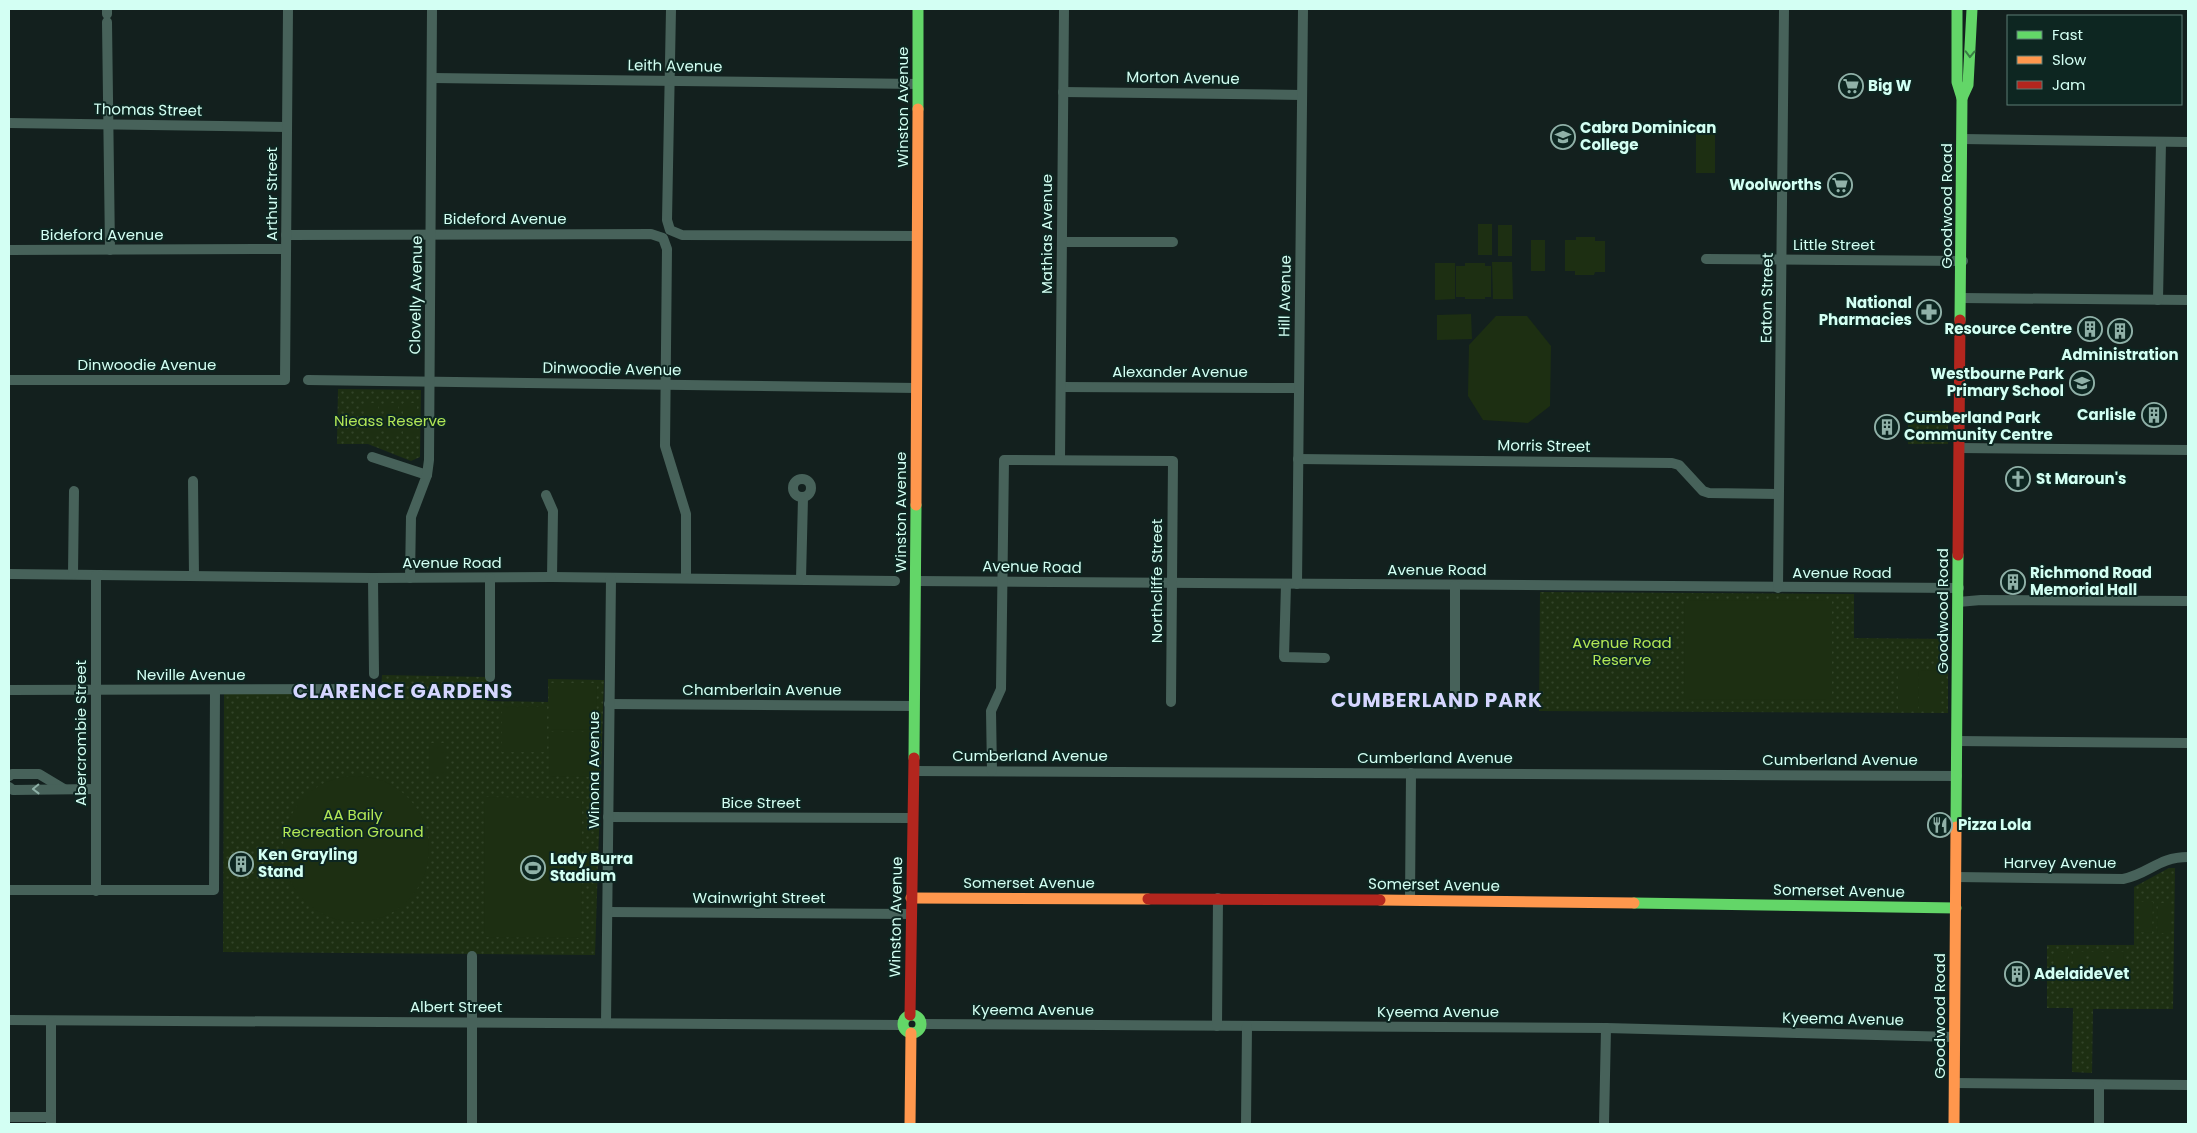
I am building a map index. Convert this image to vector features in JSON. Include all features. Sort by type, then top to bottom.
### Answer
[{"type":"street","name":"Arthur Street","points":[[285,380],[288,9]]},
{"type":"street","name":"Clovelly Avenue","points":[[410,578],[411,517],[427,475],[430,460],[432,9]]},
{"type":"street","points":[[671,9],[667,220],[666,446],[686,514],[686,578]]},
{"type":"street","name":"Winston Avenue","points":[[910,1124],[908,1024],[916,581],[918,9]]},
{"type":"street","name":"Mathias Avenue","points":[[1060,459],[1064,9]]},
{"type":"street","name":"Hill Avenue","points":[[1303,9],[1298,459],[1291,584],[1284,657],[1325,658]]},
{"type":"street","name":"Eaton Street","points":[[1778,588],[1784,9]]},
{"type":"street","name":"Goodwood Road","points":[[1954,1124],[1958,588],[1963,261],[1962,98],[1957,82],[1957,9]]},
{"type":"street","name":"Goodwood Road","points":[[1962,98],[1968,85],[1972,9]]},
{"type":"street","points":[[107,15],[110,250]]},
{"type":"street","name":"Leith Avenue","points":[[433,78],[918,84]]},
{"type":"street","name":"Morton Avenue","points":[[1063,92],[1302,95]]},
{"type":"street","name":"Thomas Street","points":[[9,123],[287,127]]},
{"type":"street","points":[[1962,139],[2188,142]]},
{"type":"street","points":[[2158,300],[2161,142]]},
{"type":"street","name":"Bideford Avenue","points":[[286,235],[667,234],[917,236]]},
{"type":"street","points":[[1062,242],[1173,242]]},
{"type":"street","name":"Bideford Avenue","points":[[9,250],[286,249]]},
{"type":"street","name":"Little Street","points":[[1706,259],[1963,261]]},
{"type":"street","points":[[1962,298],[2188,300]]},
{"type":"street","name":"Dinwoodie Avenue","points":[[9,380],[285,380]]},
{"type":"street","name":"Dinwoodie Avenue","points":[[308,380],[917,388]]},
{"type":"street","name":"Alexander Avenue","points":[[1061,387],[1299,388]]},
{"type":"street","points":[[1960,448],[2188,450]]},
{"type":"street","points":[[372,457],[427,475]]},
{"type":"street","points":[[992,771],[991,711],[1001,689],[1004,460],[1060,459]]},
{"type":"street","name":"Northcliffe Street","points":[[1060,459],[1173,461],[1171,702]]},
{"type":"street","name":"Morris Street","points":[[1298,459],[1672,462],[1678,465],[1704,491],[1778,494]]},
{"type":"street","points":[[192,481],[194,576]]},
{"type":"street","points":[[73,574],[74,491]]},
{"type":"street","points":[[546,496],[553,511],[552,577]]},
{"type":"street","points":[[800,579],[803,498]]},
{"type":"street","name":"Avenue Road","points":[[9,574],[895,581]]},
{"type":"street","name":"Abercrombie Street","points":[[96,575],[96,891]]},
{"type":"street","points":[[374,578],[374,674]]},
{"type":"street","points":[[490,578],[490,677]]},
{"type":"street","name":"Winona Avenue","points":[[606,1023],[610,578]]},
{"type":"street","name":"Avenue Road","points":[[916,581],[1958,588]]},
{"type":"street","points":[[1455,585],[1455,704]]},
{"type":"street","points":[[1958,602],[1981,600],[2188,601]]},
{"type":"street","name":"Neville Avenue","points":[[9,690],[374,689]]},
{"type":"street","points":[[9,890],[214,890],[215,690]]},
{"type":"street","name":"Chamberlain Avenue","points":[[609,704],[914,706]]},
{"type":"street","points":[[1957,741],[2188,743]]},
{"type":"street","name":"Cumberland Avenue","points":[[914,771],[1957,776]]},
{"type":"street","points":[[1410,900],[1411,773]]},
{"type":"street","points":[[9,776],[12,774],[39,774],[64,789]]},
{"type":"street","points":[[9,787],[13,790],[96,789]]},
{"type":"street","name":"Bice Street","points":[[608,817],[912,818]]},
{"type":"street","name":"Harvey Avenue","points":[[1956,877],[2123,879],[2141,874],[2166,859],[2188,857]]},
{"type":"street","name":"Somerset Avenue","points":[[911,898],[1218,898],[1956,908]]},
{"type":"street","points":[[1217,1026],[1218,898]]},
{"type":"street","name":"Wainwright Street","points":[[608,912],[911,914]]},
{"type":"street","points":[[472,956],[472,1124]]},
{"type":"street","name":"Albert Street","points":[[9,1020],[908,1024]]},
{"type":"street","points":[[9,1117],[50,1121],[50,1021]]},
{"type":"street","points":[[908,1024],[919,1030],[921,1024]]},
{"type":"street","name":"Kyeema Avenue","points":[[921,1024],[1606,1028],[1955,1037]]},
{"type":"street","points":[[1246,1124],[1247,1026]]},
{"type":"street","points":[[1604,1124],[1606,1028]]},
{"type":"street","points":[[1955,1083],[2188,1085]]},
{"type":"street","points":[[2099,1085],[2099,1124]]},
{"type":"green space","points":[[1696,134],[1715,134],[1715,173],[1696,173]]},
{"type":"green space","points":[[1478,224],[1492,224],[1492,255],[1478,255]]},
{"type":"green space","points":[[1498,225],[1512,225],[1512,256],[1498,256]]},
{"type":"green space","points":[[1576,237],[1595,237],[1595,241],[1605,241],[1605,272],[1595,272],[1594,275],[1575,275],[1575,271],[1565,271],[1565,240],[1576,240]]},
{"type":"green space","points":[[1531,240],[1545,240],[1545,271],[1531,271]]},
{"type":"green space","points":[[1492,262],[1512,262],[1513,299],[1493,299]]},
{"type":"green space","points":[[1435,263],[1455,263],[1455,299],[1435,300]]},
{"type":"green space","points":[[1465,263],[1485,263],[1485,266],[1491,266],[1491,297],[1485,297],[1485,299],[1465,299],[1465,297],[1456,297],[1456,266],[1465,266]]},
{"type":"green space","points":[[1471,314],[1472,339],[1437,340],[1437,315]]},
{"type":"green space","points":[[1496,316],[1527,316],[1551,346],[1550,406],[1528,423],[1483,420],[1468,396],[1469,345]]},
{"type":"green space","name":"Nieass Reserve","points":[[338,389],[421,390],[420,457],[411,461],[368,444],[337,444]]},
{"type":"green space","points":[[364,403],[378,403],[378,434],[364,434]]},
{"type":"green space","points":[[384,403],[398,403],[398,434],[384,434]]},
{"type":"green space","points":[[403,403],[417,403],[417,434],[403,434]]},
{"type":"green space","points":[[1908,411],[1948,411],[1948,444],[1908,444]]},
{"type":"green space","name":"Avenue Road Reserve","points":[[1540,592],[1854,594],[1854,638],[1948,639],[1948,713],[1539,711]]},
{"type":"green space","points":[[1832,600],[1832,699],[1685,700],[1684,601]]},
{"type":"green space","points":[[1898,670],[1919,670],[1918,709],[1898,709]]},
{"type":"green space","points":[[1921,670],[1941,671],[1941,709],[1921,709]]},
{"type":"green space","name":"AA Baily Recreation Ground","points":[[382,675],[487,677],[487,701],[548,702],[548,679],[604,680],[595,955],[223,952],[224,691],[381,691]]},
{"type":"green space","points":[[550,683],[597,683],[596,730],[550,729]]},
{"type":"green space","points":[[502,706],[547,707],[547,752],[502,752]]},
{"type":"green space","points":[[550,732],[596,732],[595,777],[549,776]]},
{"type":"green space","points":[[430,743],[446,743],[446,776],[429,776]]},
{"type":"green space","points":[[356,776],[384,782],[407,798],[423,821],[429,849],[423,877],[407,900],[384,916],[356,922],[328,916],[305,900],[289,877],[283,849],[289,821],[305,798],[328,782]]},
{"type":"green space","name":"Lady Burra Stadium","points":[[485,797],[582,798],[581,938],[484,937]]},
{"type":"green space","points":[[2169,868],[2175,868],[2173,1009],[2093,1009],[2092,1073],[2072,1072],[2073,1008],[2047,1008],[2047,945],[2134,945],[2134,887]]},
{"type":"green space","points":[[2139,902],[2153,902],[2152,933],[2139,932]]},
{"type":"green space","points":[[2158,903],[2171,903],[2171,933],[2157,933]]},
{"type":"green space","points":[[2054,952],[2068,952],[2067,982],[2053,981]]},
{"type":"green space","points":[[2073,952],[2086,952],[2086,982],[2072,982]]},
{"type":"green space","points":[[2091,952],[2105,952],[2105,982],[2091,982]]},
{"type":"green space","points":[[2110,952],[2124,952],[2123,982],[2110,982]]},
{"type":"traffic: fast","points":[[918,9],[918,109]]},
{"type":"traffic: fast","points":[[1957,9],[1957,82],[1962,98],[1960,320]]},
{"type":"traffic: fast","points":[[1962,98],[1968,85],[1972,9]]},
{"type":"traffic: fast","points":[[914,758],[916,505]]},
{"type":"traffic: fast","points":[[1956,827],[1958,555]]},
{"type":"traffic: fast","points":[[1634,903],[1956,908]]},
{"type":"traffic: fast","points":[[912,1015],[918,1018],[921,1024],[918,1030],[912,1033],[906,1030],[903,1024],[906,1018],[912,1015]]},
{"type":"traffic: slow","points":[[916,505],[918,109]]},
{"type":"traffic: slow","points":[[1954,1124],[1956,827]]},
{"type":"traffic: slow","points":[[911,898],[1148,899]]},
{"type":"traffic: slow","points":[[1380,900],[1634,903]]},
{"type":"traffic: slow","points":[[910,1124],[911,1033]]},
{"type":"traffic: jam","points":[[1958,555],[1960,320]]},
{"type":"traffic: jam","points":[[910,1015],[914,758]]},
{"type":"traffic: jam","points":[[1148,899],[1380,900]]},
{"type":"place","name":"Big W","points":[[1851,86]]},
{"type":"place","name":"Cabra Dominican College","points":[[1563,137]]},
{"type":"place","name":"Woolworths","points":[[1840,185]]},
{"type":"place","name":"National Pharmacies","points":[[1929,312]]},
{"type":"place","name":"Resource Centre","points":[[2090,329]]},
{"type":"place","name":"Administration","points":[[2120,331]]},
{"type":"place","name":"Westbourne Park Primary School","points":[[2082,383]]},
{"type":"place","name":"Carlisle","points":[[2154,415]]},
{"type":"place","name":"Cumberland Park Community Centre","points":[[1887,427]]},
{"type":"place","name":"St Maroun's","points":[[2018,479]]},
{"type":"place","name":"Richmond Road Memorial Hall","points":[[2013,582]]},
{"type":"place","name":"Pizza Lola","points":[[1940,825]]},
{"type":"place","name":"Ken Grayling Stand","points":[[241,864]]},
{"type":"place","name":"Lady Burra Stadium","points":[[533,868]]},
{"type":"place","name":"AdelaideVet","points":[[2017,974]]},
{"type":"district","name":"CLARENCE GARDENS","points":[[403,691]]},
{"type":"district","name":"CUMBERLAND PARK","points":[[1437,700]]}]
